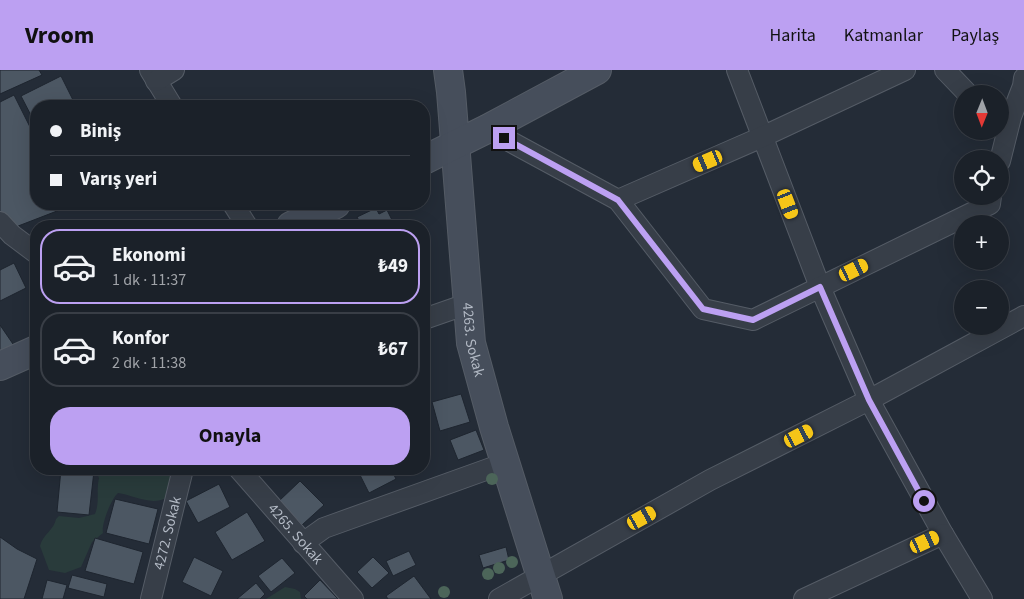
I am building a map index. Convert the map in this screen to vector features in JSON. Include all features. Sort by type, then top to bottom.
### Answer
[{"type":"street","points":[[168,100],[153,75],[174,70]]},
{"type":"street","name":"4263. Sokak","points":[[448,70],[467,304],[473,355],[544,587]]},
{"type":"street","points":[[430,157],[487,129],[597,70]]},
{"type":"street","points":[[737,70],[820,287],[869,400],[943,534],[982,599]]},
{"type":"street","points":[[618,200],[762,137],[905,70]]},
{"type":"street","points":[[946,70],[960,85]]},
{"type":"street","points":[[1003,150],[1024,78]]},
{"type":"street","points":[[487,129],[618,200],[703,309],[753,320],[988,205]]},
{"type":"street","points":[[303,220],[324,210]]},
{"type":"street","points":[[0,222],[12,235],[30,248]]},
{"type":"street","points":[[430,318],[467,304]]},
{"type":"street","points":[[499,599],[544,587],[710,480],[869,400],[1024,316]]},
{"type":"street","points":[[0,366],[30,353]]},
{"type":"street","points":[[303,542],[324,528],[505,462]]},
{"type":"street","name":"4272. Sokak","points":[[151,599],[182,475]]},
{"type":"street","name":"4265. Sokak","points":[[243,475],[353,599]]},
{"type":"street","points":[[804,599],[943,534]]},
{"type":"shaded area","points":[[98,475],[172,475],[166,498],[160,500],[148,500],[118,493],[107,512],[103,533],[92,542],[81,567],[65,573],[49,570],[40,546],[43,538],[59,516],[79,518],[95,514],[99,478]]},
{"type":"shaded area","points":[[285,587],[300,592],[301,599],[266,599]]},
{"type":"building","points":[[0,70],[39,70],[42,75],[0,94]]},
{"type":"building","points":[[61,76],[73,100],[30,100],[30,113],[21,96]]},
{"type":"building","points":[[14,95],[30,127],[30,210],[60,210],[13,228],[0,212],[0,102]]},
{"type":"building","points":[[372,210],[377,210],[379,214],[387,210],[392,220],[359,220],[357,217]]},
{"type":"building","points":[[14,263],[26,288],[0,301],[0,270]]},
{"type":"building","points":[[0,325],[15,347],[0,354]]},
{"type":"building","points":[[461,394],[470,422],[440,431],[432,402]]},
{"type":"building","points":[[476,430],[484,450],[458,460],[450,440]]},
{"type":"building","points":[[60,475],[94,475],[89,515],[57,512]]},
{"type":"building","points":[[360,475],[394,475],[396,479],[369,493]]},
{"type":"building","points":[[300,481],[324,505],[302,525],[279,501]]},
{"type":"building","points":[[219,484],[230,507],[198,523],[186,501]]},
{"type":"building","points":[[115,499],[158,509],[149,544],[106,533]]},
{"type":"building","points":[[247,512],[265,541],[232,560],[215,532]]},
{"type":"building","points":[[0,537],[17,549],[37,559],[24,599],[0,599]]},
{"type":"building","points":[[95,538],[143,552],[134,584],[85,571]]},
{"type":"building","points":[[506,547],[509,560],[483,568],[479,555]]},
{"type":"building","points":[[409,551],[416,565],[393,576],[386,561]]},
{"type":"building","points":[[194,557],[223,571],[211,596],[182,582]]},
{"type":"building","points":[[373,557],[389,573],[372,588],[357,572]]},
{"type":"building","points":[[282,558],[295,573],[271,592],[258,576]]},
{"type":"building","points":[[72,575],[107,584],[104,597],[68,588]]},
{"type":"building","points":[[414,576],[431,599],[388,599],[386,596]]},
{"type":"building","points":[[47,580],[67,585],[63,599],[42,599]]},
{"type":"building","points":[[320,580],[338,599],[307,599],[304,596]]},
{"type":"building","points":[[256,583],[265,594],[260,599],[237,599]]},
{"type":"route","points":[[504,138],[618,200],[703,309],[753,320],[820,287],[869,400],[924,501]]}]
